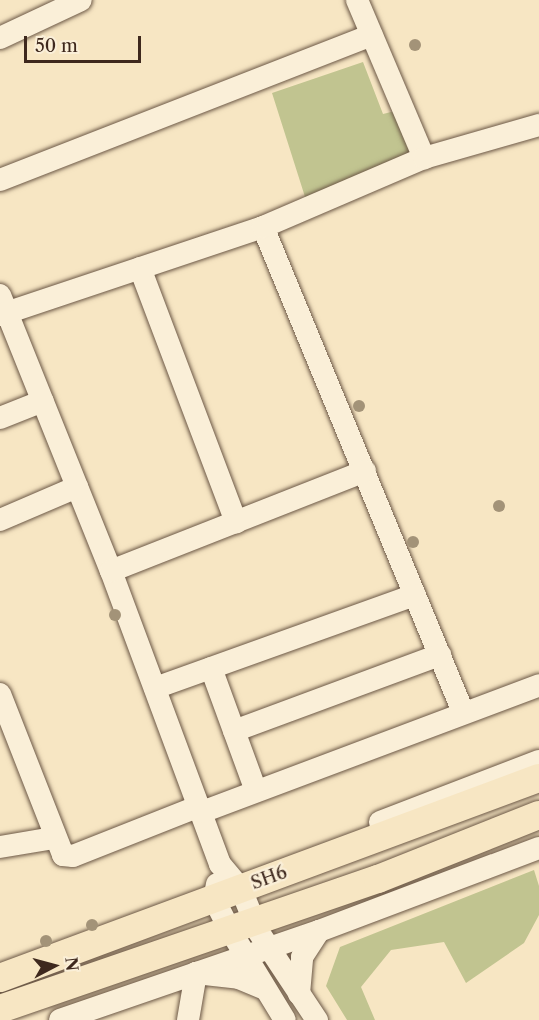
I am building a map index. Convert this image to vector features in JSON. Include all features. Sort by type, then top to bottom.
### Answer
[{"type":"main road","name":"SH6","points":[[3,1020],[539,778]]},
{"type":"main road","points":[[0,1009],[238,912],[539,798]]},
{"type":"main road","points":[[0,993],[238,912],[378,879],[539,815]]},
{"type":"main road","name":"SH6","points":[[0,978],[539,828]]},
{"type":"street","points":[[0,38],[49,7],[81,0]]},
{"type":"street","points":[[357,0],[424,158]]},
{"type":"street","points":[[0,180],[372,35]]},
{"type":"street","points":[[285,1020],[265,989],[111,571],[43,402],[2,308],[140,268],[263,227],[424,158],[539,125]]},
{"type":"street","points":[[263,227],[463,712]]},
{"type":"street","points":[[140,268],[236,522]]},
{"type":"street","points":[[0,418],[43,402]]},
{"type":"street","points":[[111,571],[365,471]]},
{"type":"street","points":[[0,520],[77,487]]},
{"type":"street","points":[[155,688],[415,595]]},
{"type":"street","points":[[234,731],[440,655]]},
{"type":"street","points":[[211,668],[256,791]]},
{"type":"street","points":[[0,694],[4,717],[54,838],[63,855],[73,856],[256,791],[539,685]]},
{"type":"street","points":[[188,1020],[196,973],[238,912],[539,761]]},
{"type":"street","points":[[0,847],[54,838]]},
{"type":"street","points":[[238,912],[320,931],[539,848]]},
{"type":"street","points":[[238,912],[317,1020]]},
{"type":"street","points":[[299,994],[302,957],[320,931]]},
{"type":"street","points":[[60,1020],[196,973],[239,978],[265,989]]},
{"type":"green space","points":[[363,62],[383,114],[399,110],[419,157],[306,200],[272,93]]},
{"type":"green space","points":[[534,870],[539,886],[539,915],[524,943],[466,983],[444,942],[391,950],[361,987],[375,1020],[347,1020],[326,986],[340,947]]}]
